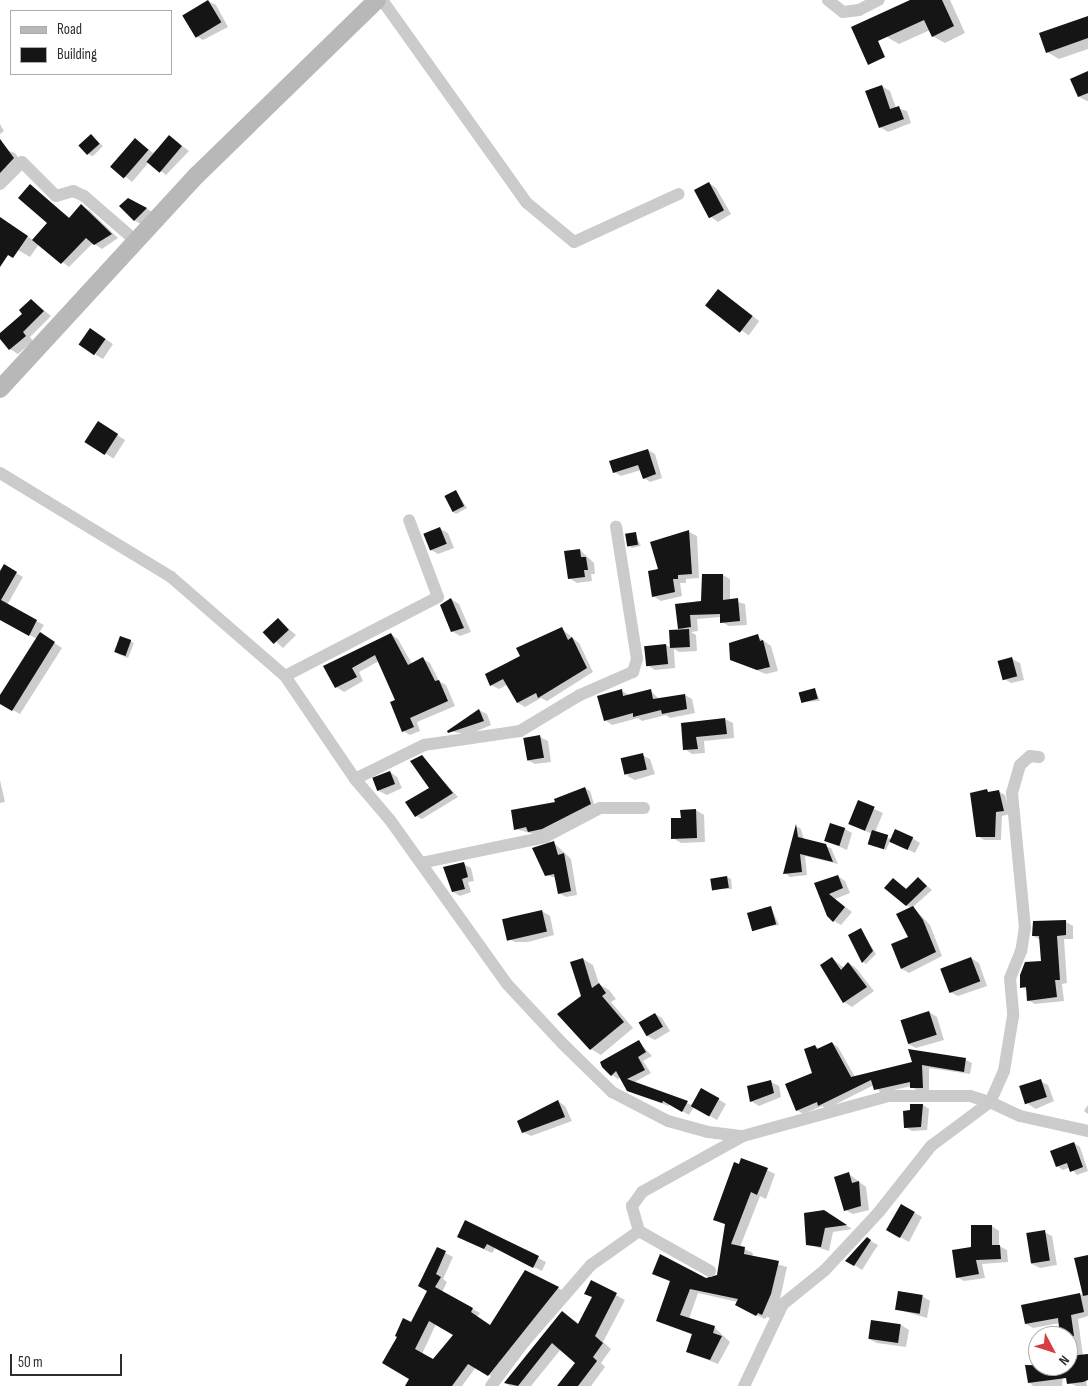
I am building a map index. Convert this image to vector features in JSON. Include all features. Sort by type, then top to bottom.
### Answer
[{"type":"street","points":[[0,389],[196,175],[377,0]]},
{"type":"street","points":[[382,0],[527,202],[574,242],[679,194]]},
{"type":"street","points":[[828,0],[844,12],[859,10],[879,0]]},
{"type":"street","points":[[0,184],[22,162],[56,196],[73,191],[84,196],[136,241]]},
{"type":"street","points":[[0,473],[171,577],[285,676],[355,779],[421,863],[438,891],[507,984],[563,1044],[612,1092],[668,1121],[743,1136]]},
{"type":"street","points":[[285,676],[438,597],[409,520]]},
{"type":"street","points":[[355,779],[424,745],[520,731],[580,695],[633,672],[638,659],[616,527]]},
{"type":"street","points":[[744,1386],[783,1304],[825,1270],[878,1213],[931,1146],[990,1102],[1004,1071],[1013,1016],[1010,978],[1021,951],[1024,927],[1012,793],[1020,765],[1030,756],[1039,756]]},
{"type":"street","points":[[421,863],[544,837],[600,808],[644,808]]},
{"type":"street","points":[[710,1271],[639,1231],[632,1206],[642,1192],[743,1136],[888,1096],[970,1096],[990,1102],[1020,1116],[1088,1131]]},
{"type":"street","points":[[492,1386],[524,1342],[592,1265],[639,1231]]},
{"type":"building","points":[[208,0],[221,22],[196,38],[182,15]]},
{"type":"building","points":[[910,0],[942,0],[954,26],[932,37],[924,20],[878,41],[885,57],[868,65],[851,27]]},
{"type":"building","points":[[1088,16],[1088,38],[1046,53],[1039,33]]},
{"type":"building","points":[[1088,71],[1088,93],[1078,97],[1070,79]]},
{"type":"building","points":[[882,85],[890,109],[899,106],[904,119],[879,128],[865,91]]},
{"type":"building","points":[[91,134],[100,144],[87,155],[78,145]]},
{"type":"building","points":[[169,135],[182,146],[160,173],[147,162]]},
{"type":"building","points":[[135,138],[149,150],[124,178],[110,167]]},
{"type":"building","points":[[0,139],[14,158],[0,173]]},
{"type":"building","points":[[709,182],[724,210],[709,218],[694,190]]},
{"type":"building","points":[[30,184],[69,218],[81,204],[112,234],[94,245],[86,238],[61,264],[32,240],[47,223],[18,198]]},
{"type":"building","points":[[128,198],[147,208],[134,221],[119,206]]},
{"type":"building","points":[[0,217],[28,236],[13,258],[8,255],[0,267]]},
{"type":"building","points":[[718,289],[753,316],[740,333],[705,306]]},
{"type":"building","points":[[31,299],[44,311],[23,332],[26,336],[9,350],[0,339],[0,333],[22,314],[19,310]]},
{"type":"building","points":[[90,328],[106,339],[94,355],[79,344]]},
{"type":"building","points":[[98,421],[118,434],[105,455],[84,442]]},
{"type":"building","points":[[648,449],[656,474],[643,479],[638,465],[613,473],[609,461]]},
{"type":"building","points":[[456,490],[464,506],[453,512],[444,496]]},
{"type":"building","points":[[440,527],[447,544],[430,550],[423,534]]},
{"type":"building","points":[[689,530],[692,574],[678,575],[678,579],[673,579],[675,592],[652,597],[648,571],[658,569],[650,542]]},
{"type":"building","points":[[636,532],[638,545],[627,547],[625,534]]},
{"type":"building","points":[[580,549],[581,557],[586,557],[588,570],[584,570],[585,577],[568,579],[564,551]]},
{"type":"building","points":[[4,564],[17,572],[1,600],[37,620],[29,636],[0,620],[0,571]]},
{"type":"building","points":[[702,574],[723,574],[723,600],[738,598],[740,621],[720,623],[720,614],[690,615],[691,627],[678,629],[675,604],[701,601]]},
{"type":"building","points":[[451,598],[464,628],[451,632],[440,605]]},
{"type":"building","points":[[278,618],[289,630],[274,644],[263,632]]},
{"type":"building","points":[[562,627],[568,640],[572,637],[587,668],[538,698],[536,693],[517,703],[503,679],[490,686],[485,674],[520,656],[516,648]]},
{"type":"building","points":[[689,629],[690,647],[670,648],[669,630]]},
{"type":"building","points":[[40,632],[55,642],[12,711],[0,704],[0,695]]},
{"type":"building","points":[[391,633],[408,665],[423,657],[435,681],[439,680],[448,701],[410,718],[414,727],[402,732],[390,702],[395,700],[375,655],[352,668],[357,677],[335,688],[323,666]]},
{"type":"building","points":[[758,634],[760,641],[763,640],[770,667],[757,670],[730,660],[729,643]]},
{"type":"building","points":[[120,636],[131,640],[125,656],[114,652]]},
{"type":"building","points":[[666,644],[668,664],[646,666],[644,646]]},
{"type":"building","points":[[1012,657],[1017,676],[1003,680],[998,661]]},
{"type":"building","points":[[815,688],[818,699],[801,703],[799,692]]},
{"type":"building","points":[[622,689],[623,696],[651,689],[653,699],[685,694],[687,709],[662,714],[661,710],[633,717],[633,713],[604,721],[597,696]]},
{"type":"building","points":[[479,709],[484,721],[448,733],[447,731]]},
{"type":"building","points":[[725,718],[727,734],[696,737],[698,749],[683,750],[681,723]]},
{"type":"building","points":[[540,735],[544,758],[527,761],[523,738]]},
{"type":"building","points":[[643,753],[647,770],[624,775],[621,758]]},
{"type":"building","points":[[422,755],[453,793],[415,817],[405,802],[429,788],[410,761]]},
{"type":"building","points":[[390,771],[395,784],[377,791],[372,778]]},
{"type":"building","points":[[585,787],[591,804],[542,829],[528,832],[526,827],[514,830],[511,810],[555,802],[554,799]]},
{"type":"building","points":[[987,789],[988,792],[999,790],[1004,811],[996,812],[995,837],[976,837],[970,793]]},
{"type":"building","points":[[858,800],[875,807],[865,831],[848,824]]},
{"type":"building","points":[[696,809],[697,838],[671,839],[671,818],[681,818],[680,810]]},
{"type":"building","points":[[830,823],[845,828],[839,846],[824,841]]},
{"type":"building","points":[[796,824],[798,837],[826,844],[833,862],[800,854],[802,872],[783,874]]},
{"type":"building","points":[[895,829],[913,837],[908,850],[889,842]]},
{"type":"building","points":[[872,830],[888,835],[884,849],[868,844]]},
{"type":"building","points":[[554,841],[558,855],[564,853],[571,891],[558,894],[554,874],[545,876],[532,848]]},
{"type":"building","points":[[464,862],[468,877],[462,879],[465,889],[452,892],[443,867]]},
{"type":"building","points":[[838,875],[843,888],[829,894],[845,907],[833,922],[827,916],[814,883]]},
{"type":"building","points":[[727,876],[729,888],[712,891],[710,879]]},
{"type":"building","points":[[918,877],[927,886],[906,906],[884,888],[893,878],[906,889]]},
{"type":"building","points":[[771,906],[776,924],[752,931],[747,913]]},
{"type":"building","points":[[913,906],[923,920],[936,952],[901,969],[891,944],[908,937],[896,914]]},
{"type":"building","points":[[542,910],[547,931],[507,941],[502,919]]},
{"type":"building","points":[[1066,920],[1066,935],[1057,936],[1060,980],[1055,980],[1057,997],[1027,1001],[1026,987],[1020,988],[1020,975],[1025,962],[1041,961],[1039,936],[1032,936],[1033,921]]},
{"type":"building","points":[[861,928],[873,951],[862,963],[848,935]]},
{"type":"building","points":[[832,957],[841,970],[848,962],[867,987],[843,1003],[820,965]]},
{"type":"building","points":[[971,957],[980,981],[950,993],[940,969]]},
{"type":"building","points":[[583,958],[592,988],[599,983],[606,993],[602,996],[624,1022],[590,1050],[557,1014],[581,996],[570,962]]},
{"type":"building","points":[[929,1011],[937,1035],[908,1044],[900,1020]]},
{"type":"building","points":[[655,1013],[663,1027],[647,1036],[639,1023]]},
{"type":"building","points":[[639,1040],[646,1052],[638,1057],[645,1070],[627,1079],[688,1101],[682,1112],[663,1101],[662,1103],[627,1091],[616,1071],[611,1076],[602,1067],[600,1062]]},
{"type":"building","points":[[832,1042],[851,1077],[912,1062],[908,1049],[966,1058],[964,1072],[922,1065],[923,1088],[910,1088],[910,1082],[874,1090],[871,1080],[818,1106],[817,1102],[796,1111],[785,1084],[812,1073],[804,1049],[815,1045],[817,1049]]},
{"type":"building","points":[[1041,1079],[1047,1097],[1025,1104],[1019,1086]]},
{"type":"building","points":[[771,1080],[774,1093],[750,1102],[747,1086]]},
{"type":"building","points":[[701,1088],[719,1098],[709,1117],[691,1106]]},
{"type":"building","points":[[558,1100],[565,1117],[522,1133],[517,1121]]},
{"type":"building","points":[[910,1104],[923,1104],[921,1127],[904,1128],[903,1111],[910,1110]]},
{"type":"building","points":[[1074,1142],[1083,1167],[1070,1172],[1067,1163],[1056,1167],[1050,1151]]},
{"type":"building","points":[[741,1158],[768,1168],[757,1195],[751,1192],[731,1244],[745,1247],[744,1254],[779,1261],[771,1294],[762,1315],[758,1313],[756,1316],[735,1305],[738,1299],[690,1289],[680,1315],[715,1326],[713,1333],[722,1336],[710,1360],[686,1352],[692,1334],[656,1321],[670,1281],[652,1274],[660,1254],[706,1278],[717,1275],[725,1224],[713,1220],[734,1162],[739,1164]]},
{"type":"building","points":[[849,1172],[852,1183],[859,1181],[861,1206],[844,1211],[834,1177]]},
{"type":"building","points":[[901,1204],[915,1212],[900,1238],[886,1230]]},
{"type":"building","points":[[824,1210],[847,1225],[825,1228],[821,1247],[806,1245],[804,1213]]},
{"type":"building","points":[[465,1220],[539,1256],[533,1268],[487,1244],[484,1249],[457,1237]]},
{"type":"building","points":[[971,1225],[992,1225],[992,1245],[1000,1245],[1001,1259],[976,1260],[979,1274],[956,1278],[952,1250],[971,1247]]},
{"type":"building","points":[[1045,1230],[1050,1261],[1031,1264],[1026,1233]]},
{"type":"building","points":[[867,1237],[871,1240],[854,1266],[845,1261]]},
{"type":"building","points":[[437,1247],[446,1251],[436,1274],[441,1277],[435,1287],[473,1308],[471,1312],[490,1325],[525,1270],[559,1287],[488,1376],[468,1364],[452,1386],[405,1386],[409,1379],[382,1363],[397,1337],[395,1336],[403,1318],[411,1322],[427,1291],[418,1286]],"holes":[[[429,1321],[453,1335],[433,1359],[415,1349]]]},
{"type":"building","points":[[1088,1255],[1088,1295],[1083,1296],[1074,1258]]},
{"type":"building","points":[[591,1280],[617,1293],[595,1336],[603,1343],[593,1357],[597,1361],[578,1386],[557,1386],[575,1363],[552,1343],[518,1386],[504,1383],[562,1311],[578,1324],[592,1297],[584,1294]]},
{"type":"building","points":[[898,1291],[923,1295],[920,1314],[895,1310]]},
{"type":"building","points":[[1080,1293],[1084,1312],[1071,1315],[1073,1326],[1059,1326],[1058,1318],[1025,1324],[1021,1305]]},
{"type":"building","points":[[871,1320],[901,1324],[898,1343],[868,1339]]},
{"type":"building","points":[[1088,1354],[1088,1380],[1067,1384],[1066,1378],[1028,1383],[1025,1365],[1028,1365],[1028,1376],[1078,1376],[1078,1355]]}]
